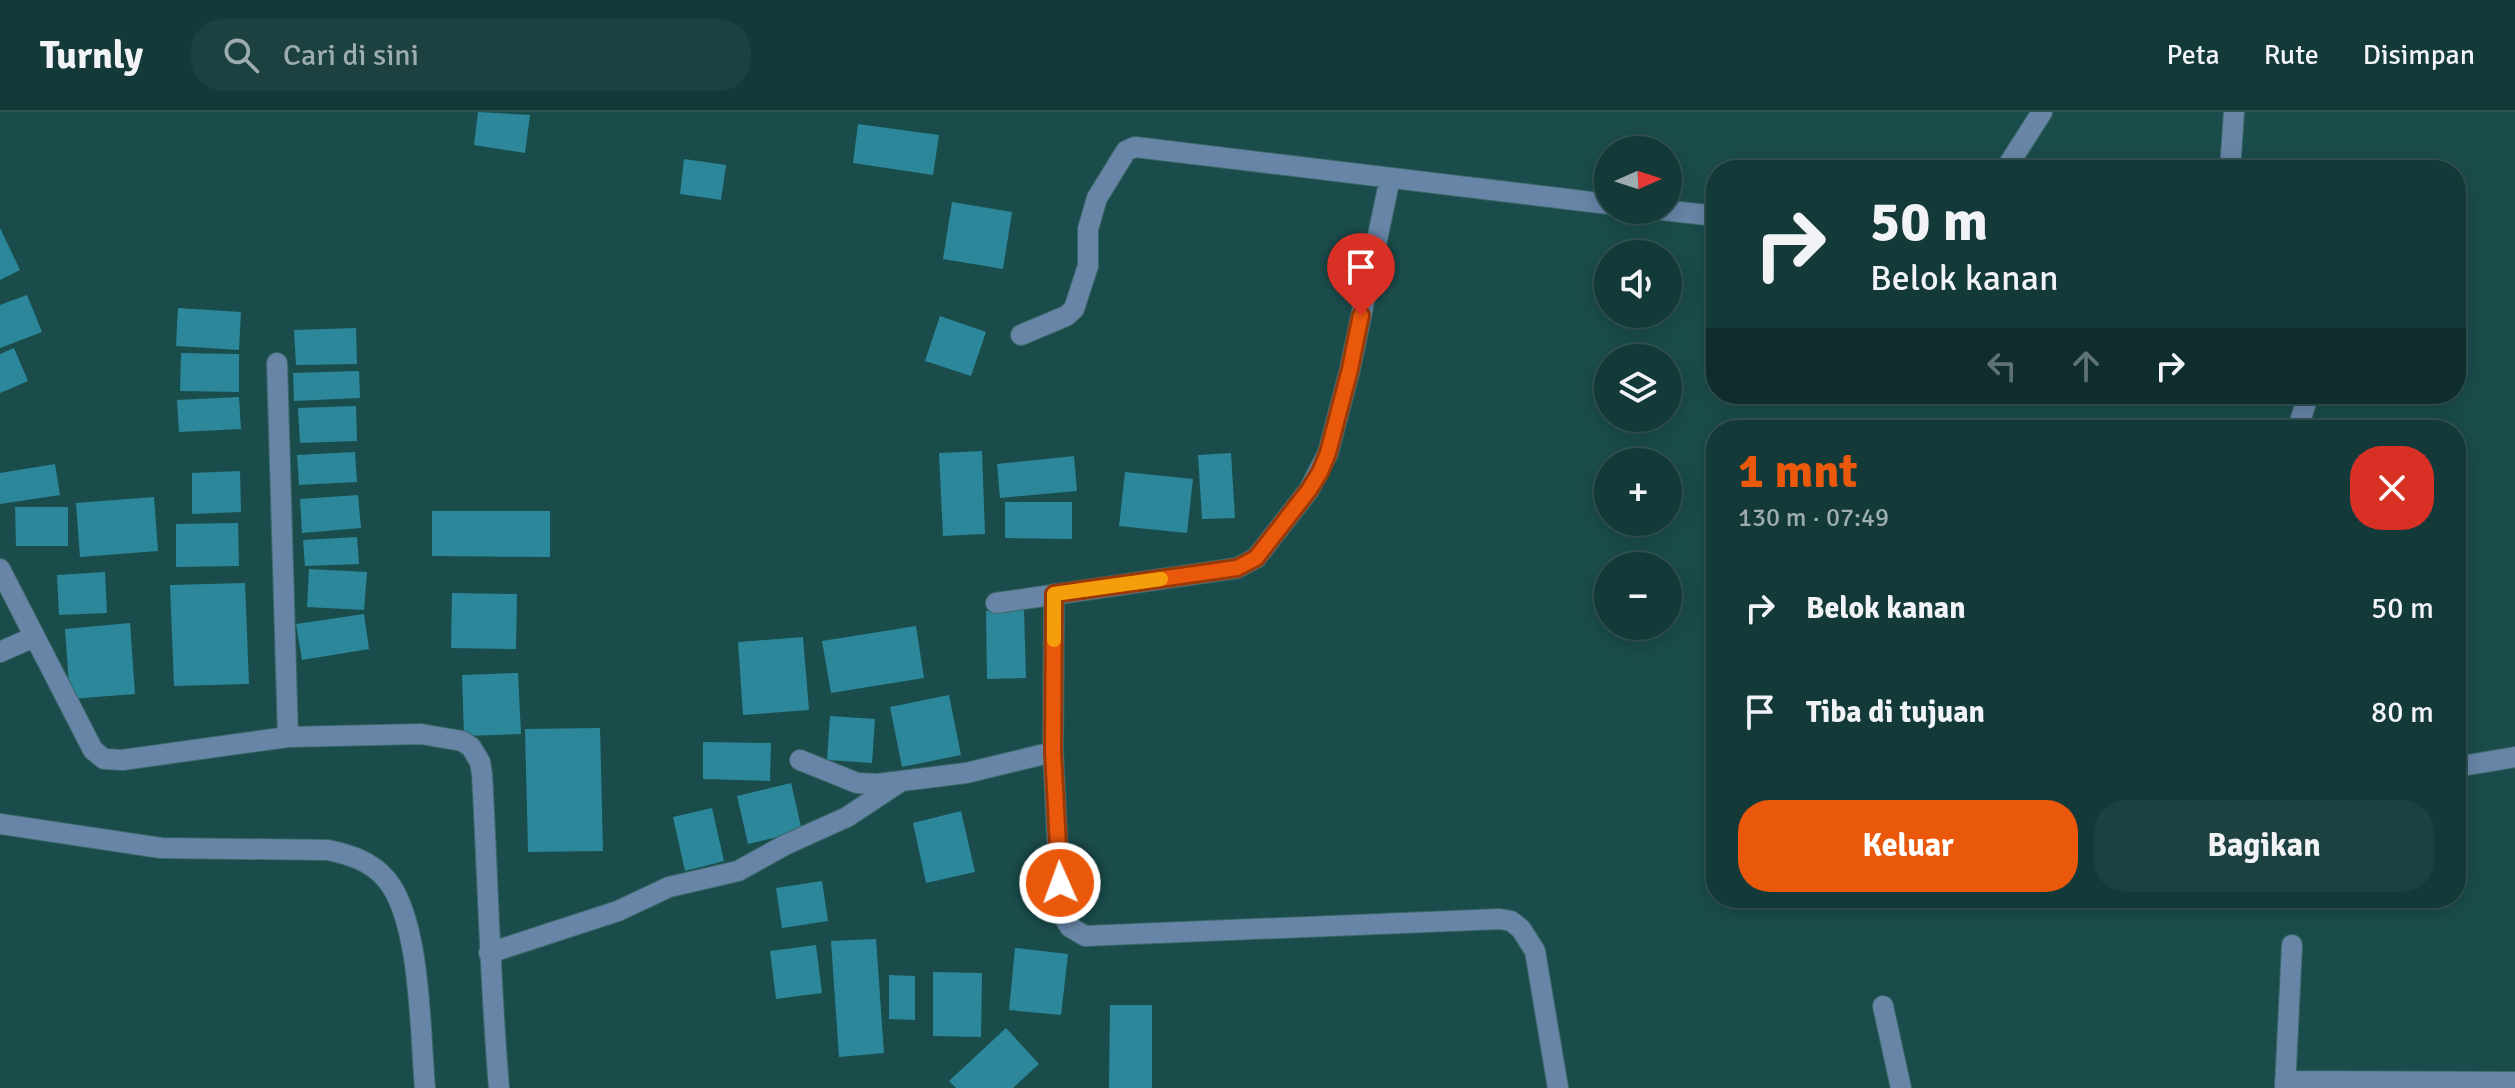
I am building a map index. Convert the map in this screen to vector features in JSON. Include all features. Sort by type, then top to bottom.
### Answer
[{"type":"street","points":[[2011,160],[2042,112]]},
{"type":"street","points":[[2231,160],[2234,112]]},
{"type":"street","points":[[1021,335],[1066,316],[1074,309],[1088,266],[1089,220],[1097,198],[1130,149],[1141,147],[1594,202]]},
{"type":"street","points":[[996,603],[1237,568],[1256,558],[1309,490],[1328,453],[1350,369],[1390,178]]},
{"type":"street","points":[[1682,212],[1706,215]]},
{"type":"street","points":[[277,363],[288,737]]},
{"type":"street","points":[[0,569],[93,750],[104,759],[122,760],[288,737],[421,734],[462,741],[471,747],[480,762],[482,774],[489,953],[499,1088]]},
{"type":"street","points":[[1054,594],[1053,752],[1061,913],[1070,927],[1085,936],[1511,921],[1521,929],[1535,951],[1558,1088]]},
{"type":"street","points":[[0,652],[34,637]]},
{"type":"street","points":[[800,760],[857,783],[900,782],[966,773],[1053,752]]},
{"type":"street","points":[[2466,765],[2515,757]]},
{"type":"street","points":[[489,953],[618,911],[669,887],[738,871],[785,845],[847,817],[900,782]]},
{"type":"street","points":[[0,824],[161,848],[328,850],[350,854],[369,864],[385,877],[397,894],[406,916],[415,964],[425,1088]]},
{"type":"street","points":[[2292,945],[2285,1084],[2515,1082]]},
{"type":"street","points":[[1883,1006],[1901,1088]]},
{"type":"building","points":[[478,112],[530,115],[525,153],[474,145]]},
{"type":"building","points":[[858,124],[939,135],[933,175],[853,163]]},
{"type":"building","points":[[684,159],[726,165],[721,200],[680,194]]},
{"type":"building","points":[[952,202],[1012,212],[1003,269],[943,259]]},
{"type":"building","points":[[0,228],[20,270],[0,280]]},
{"type":"building","points":[[27,295],[42,332],[0,348],[0,305]]},
{"type":"building","points":[[178,308],[241,312],[239,350],[176,346]]},
{"type":"building","points":[[940,316],[986,332],[971,376],[925,361]]},
{"type":"building","points":[[356,328],[357,364],[296,365],[294,330]]},
{"type":"building","points":[[14,348],[28,381],[0,393],[0,354]]},
{"type":"building","points":[[181,353],[239,354],[239,392],[180,391]]},
{"type":"building","points":[[359,371],[360,398],[294,401],[293,373]]},
{"type":"building","points":[[239,397],[241,429],[179,432],[177,400]]},
{"type":"building","points":[[356,406],[357,441],[300,443],[298,408]]},
{"type":"building","points":[[982,451],[985,534],[943,536],[939,453]]},
{"type":"building","points":[[355,452],[357,482],[299,485],[297,455]]},
{"type":"building","points":[[1231,453],[1235,518],[1202,519],[1198,455]]},
{"type":"building","points":[[1074,456],[1077,491],[1000,498],[997,464]]},
{"type":"building","points":[[55,464],[60,495],[0,504],[0,473]]},
{"type":"building","points":[[240,471],[241,512],[192,514],[192,473]]},
{"type":"building","points":[[1125,472],[1193,479],[1187,533],[1119,526]]},
{"type":"building","points":[[358,495],[361,528],[302,533],[300,499]]},
{"type":"building","points":[[154,497],[158,551],[80,557],[76,503]]},
{"type":"building","points":[[1005,502],[1072,502],[1072,539],[1005,538]]},
{"type":"building","points":[[15,507],[68,507],[68,546],[16,546]]},
{"type":"building","points":[[432,511],[550,511],[550,557],[432,556]]},
{"type":"building","points":[[238,523],[239,566],[176,567],[176,524]]},
{"type":"building","points":[[357,537],[359,564],[305,566],[303,540]]},
{"type":"building","points":[[309,569],[367,572],[364,610],[307,607]]},
{"type":"building","points":[[105,572],[107,613],[59,615],[57,575]]},
{"type":"building","points":[[245,583],[249,684],[174,686],[170,585]]},
{"type":"building","points":[[452,593],[517,594],[516,649],[451,648]]},
{"type":"building","points":[[1024,610],[1026,678],[987,679],[986,611]]},
{"type":"building","points":[[364,614],[369,649],[302,660],[296,624]]},
{"type":"building","points":[[130,623],[135,694],[70,699],[65,629]]},
{"type":"building","points":[[916,626],[924,678],[831,693],[822,641]]},
{"type":"building","points":[[803,637],[809,710],[743,715],[738,642]]},
{"type":"building","points":[[518,673],[521,734],[464,736],[462,675]]},
{"type":"building","points":[[949,695],[961,755],[902,767],[890,707]]},
{"type":"building","points":[[830,716],[875,719],[872,763],[827,760]]},
{"type":"building","points":[[600,728],[603,851],[528,852],[525,729]]},
{"type":"building","points":[[703,742],[771,743],[770,781],[703,779]]},
{"type":"building","points":[[791,783],[802,831],[748,844],[737,796]]},
{"type":"building","points":[[712,808],[724,861],[685,871],[673,817]]},
{"type":"building","points":[[961,811],[975,872],[926,883],[913,823]]},
{"type":"building","points":[[822,881],[828,921],[782,928],[776,888]]},
{"type":"building","points":[[876,939],[884,1053],[839,1057],[831,941]]},
{"type":"building","points":[[816,945],[822,993],[776,999],[770,951]]},
{"type":"building","points":[[1015,948],[1068,954],[1061,1015],[1009,1010]]},
{"type":"building","points":[[933,972],[982,973],[981,1037],[933,1036]]},
{"type":"building","points":[[889,975],[915,976],[915,1020],[889,1019]]},
{"type":"building","points":[[1110,1005],[1152,1005],[1152,1088],[1109,1088]]},
{"type":"building","points":[[1006,1028],[1039,1064],[1013,1088],[956,1088],[949,1081]]},
{"type":"slow traffic","points":[[1054,640],[1054,594],[1161,579]]},
{"type":"route","points":[[1060,883],[1053,752],[1054,594],[1237,568],[1256,558],[1320,472],[1350,369],[1361,315]]}]
